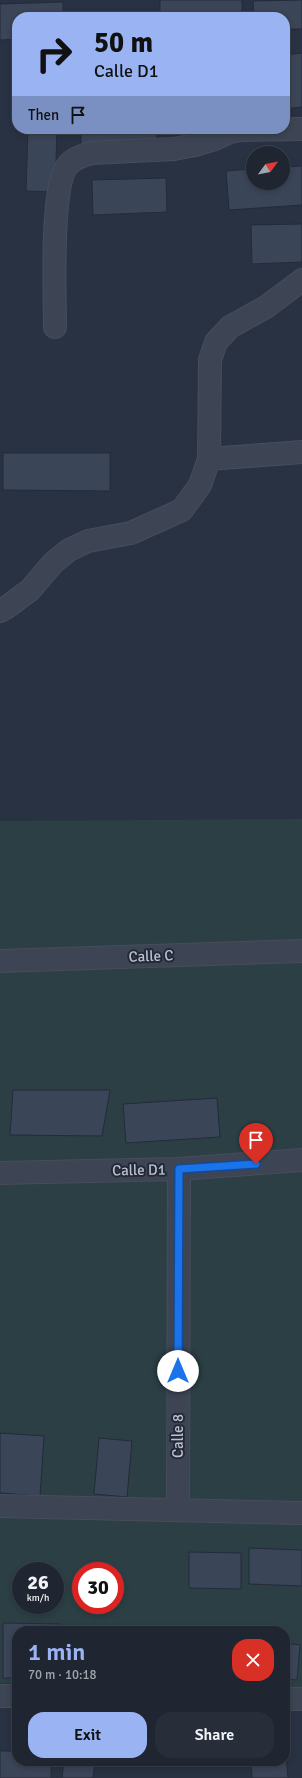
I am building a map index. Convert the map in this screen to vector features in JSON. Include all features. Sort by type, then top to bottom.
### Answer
[{"type":"street","points":[[290,129],[302,129]]},
{"type":"street","points":[[55,327],[56,204],[60,183],[68,165],[80,156],[92,153],[174,149],[195,145],[226,134]]},
{"type":"street","points":[[0,611],[30,590],[53,563],[69,550],[88,541],[131,533],[182,510],[200,485],[210,459],[210,360],[216,342],[230,328],[266,307],[302,280]]},
{"type":"street","points":[[210,459],[302,452]]},
{"type":"street","name":"Calle C","points":[[0,961],[302,951]]},
{"type":"street","name":"Calle D1","points":[[0,1173],[179,1169],[302,1160]]},
{"type":"street","name":"Calle 8","points":[[178,1510],[179,1169]]},
{"type":"street","points":[[0,1506],[302,1513]]},
{"type":"street","points":[[0,1696],[12,1696]]},
{"type":"street","points":[[290,1698],[302,1699]]},
{"type":"green space","points":[[302,819],[302,1688],[290,1687],[290,1626],[12,1626],[12,1683],[0,1683],[0,821]]},
{"type":"building","points":[[160,0],[242,0],[242,12],[160,12]]},
{"type":"building","points":[[302,0],[302,29],[290,29],[290,12],[254,12],[253,1]]},
{"type":"building","points":[[63,2],[63,12],[12,12],[12,39],[0,40],[0,4]]},
{"type":"building","points":[[302,53],[302,107],[290,108],[290,54]]},
{"type":"building","points":[[28,134],[57,134],[55,192],[26,191]]},
{"type":"building","points":[[81,134],[156,134],[157,145],[81,145]]},
{"type":"building","points":[[302,166],[302,205],[229,210],[226,171],[246,170],[246,190],[290,190],[290,167]]},
{"type":"building","points":[[166,178],[167,212],[93,215],[92,180]]},
{"type":"building","points":[[302,224],[302,262],[252,264],[251,225]]},
{"type":"building","points":[[3,453],[110,453],[110,491],[3,490]]},
{"type":"building","points":[[13,1090],[110,1090],[102,1136],[10,1135]]},
{"type":"building","points":[[217,1098],[220,1137],[126,1143],[123,1104]]},
{"type":"building","points":[[0,1433],[44,1436],[40,1496],[0,1493]]},
{"type":"building","points":[[99,1438],[132,1441],[127,1497],[94,1494]]},
{"type":"building","points":[[249,1548],[302,1550],[302,1586],[249,1584]]},
{"type":"building","points":[[189,1552],[241,1553],[241,1589],[189,1588]]},
{"type":"building","points":[[3,1623],[61,1624],[61,1626],[12,1626],[12,1678],[3,1678]]},
{"type":"building","points":[[290,1644],[300,1645],[297,1680],[290,1679]]},
{"type":"building","points":[[0,1751],[12,1751],[12,1766],[51,1766],[51,1778],[0,1778]]},
{"type":"building","points":[[63,1766],[94,1766],[93,1778],[62,1778]]},
{"type":"building","points":[[251,1766],[287,1766],[288,1778],[252,1778]]},
{"type":"route","points":[[178,1371],[179,1169],[256,1164]]}]
